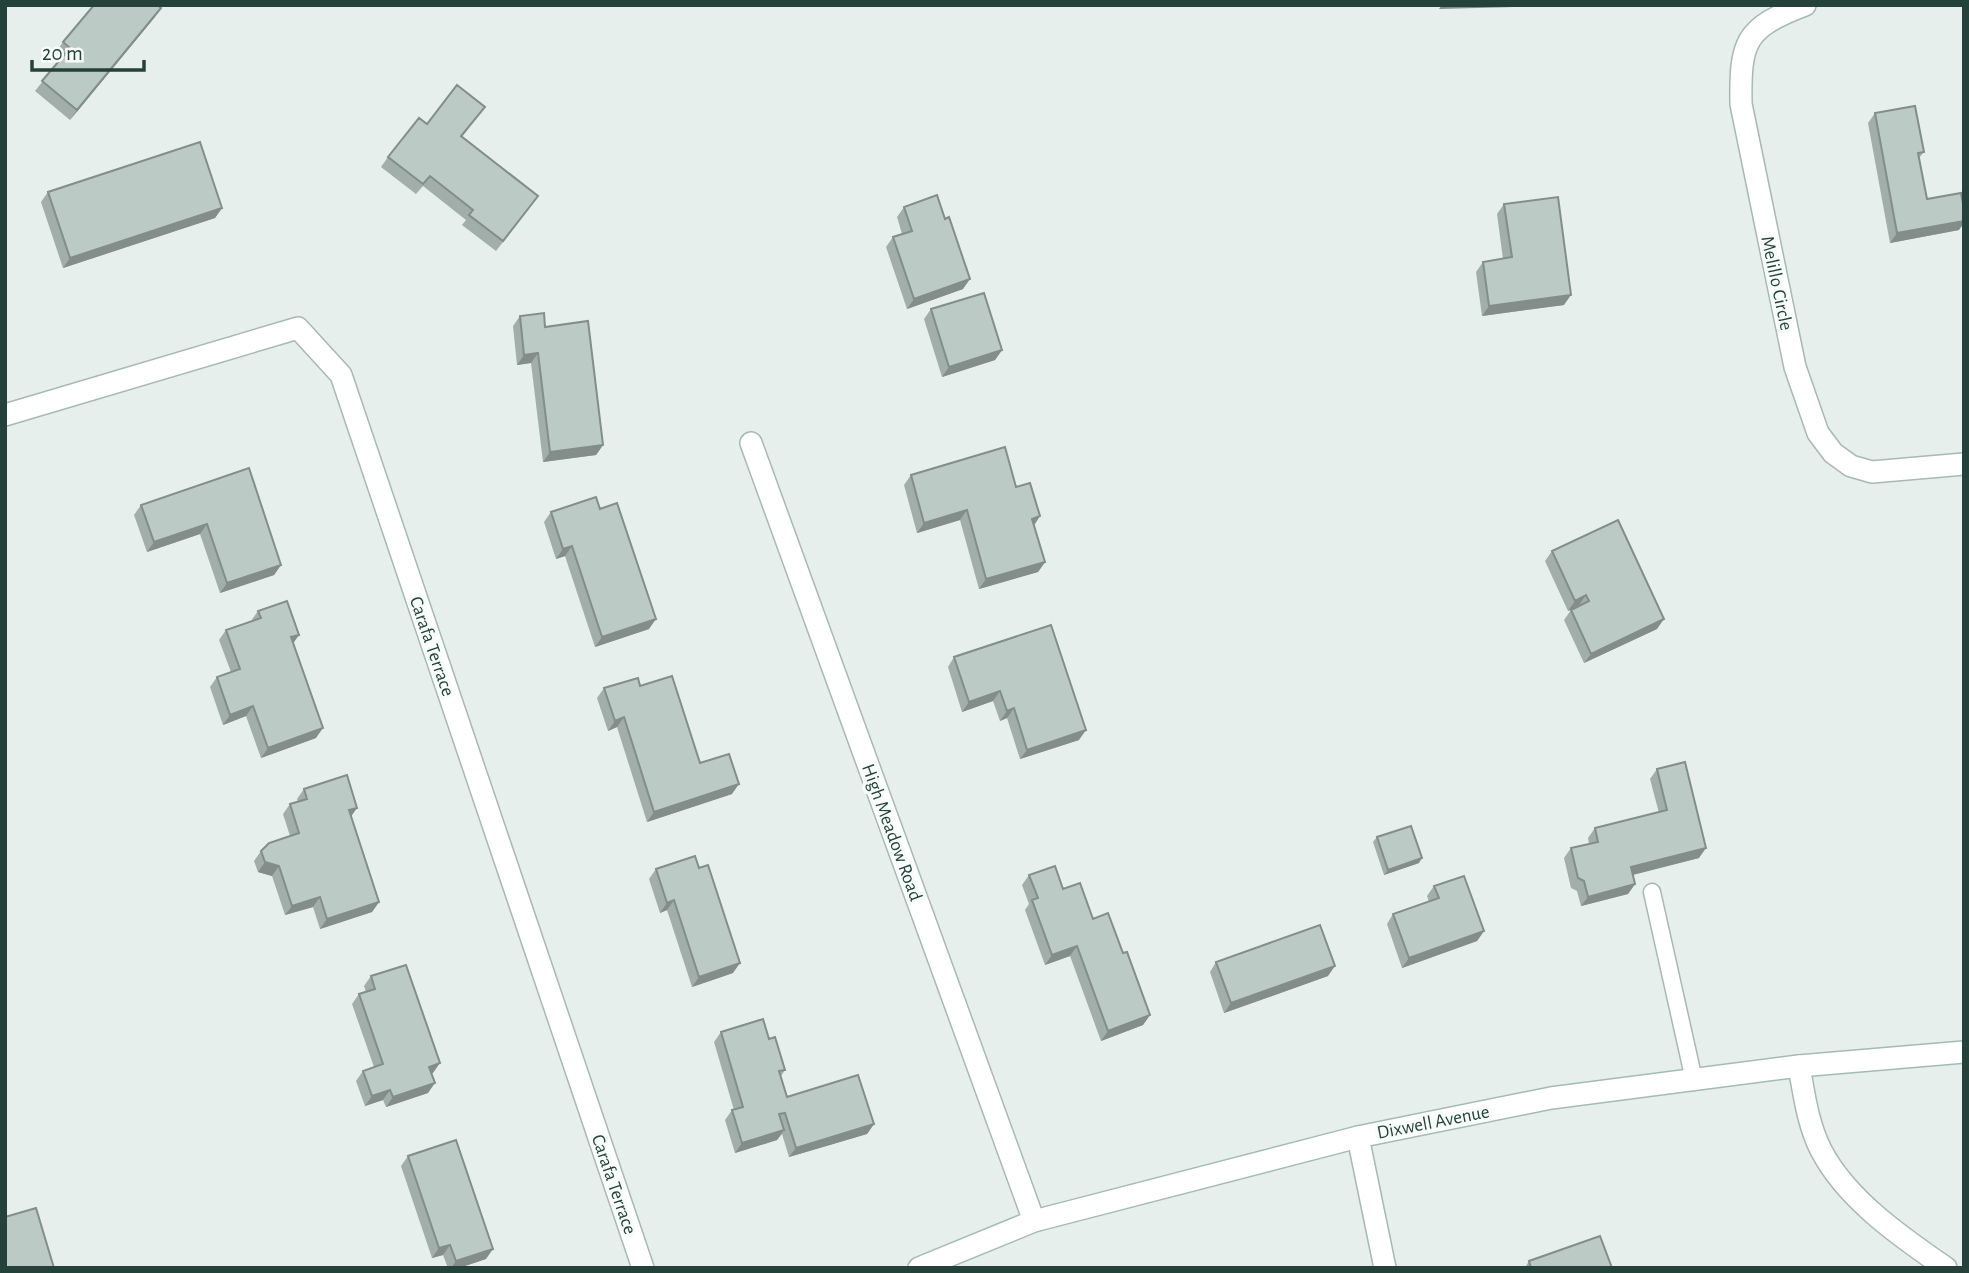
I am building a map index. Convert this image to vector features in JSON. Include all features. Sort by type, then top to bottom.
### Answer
[{"type":"street","name":"Melillo Circle","points":[[1805,5],[1766,23],[1747,39],[1740,67],[1741,104],[1795,367],[1818,433],[1833,453],[1850,466],[1872,472],[1964,464]]},
{"type":"street","name":"Carafa Terrace","points":[[5,415],[298,328],[341,375],[643,1268]]},
{"type":"street","name":"High Meadow Road","points":[[751,443],[1034,1221]]},
{"type":"street","name":"Dixwell Avenue","points":[[919,1268],[1034,1221],[1358,1136],[1551,1098],[1799,1066],[1964,1052]]},
{"type":"street","points":[[1799,1066],[1806,1109],[1821,1150],[1849,1190],[1946,1268]]},
{"type":"street","points":[[1358,1136],[1385,1268]]},
{"type":"lane","points":[[1653,892],[1694,1080]]},
{"type":"building","points":[[94,5],[158,5],[161,8],[77,110],[42,81],[70,48],[63,42]]},
{"type":"building","points":[[457,85],[485,107],[461,136],[538,196],[503,241],[469,215],[473,210],[430,176],[423,184],[388,157],[419,118],[427,124]]},
{"type":"building","points":[[1915,106],[1924,152],[1918,153],[1927,199],[1961,193],[1964,221],[1897,233],[1875,113]]},
{"type":"building","points":[[200,142],[222,208],[70,258],[48,192]]},
{"type":"building","points":[[937,195],[945,219],[949,217],[970,279],[914,299],[893,237],[912,231],[904,207]]},
{"type":"building","points":[[1558,197],[1571,295],[1489,306],[1483,262],[1512,257],[1504,204]]},
{"type":"building","points":[[984,293],[1002,350],[949,367],[931,309]]},
{"type":"building","points":[[544,313],[545,327],[588,321],[603,445],[550,452],[538,353],[524,355],[520,316]]},
{"type":"building","points":[[1005,447],[1016,487],[1030,483],[1040,516],[1032,519],[1045,562],[986,579],[967,510],[924,523],[911,475]]},
{"type":"building","points":[[249,468],[281,565],[227,583],[207,524],[154,542],[141,505]]},
{"type":"building","points":[[596,497],[600,509],[617,503],[656,619],[602,637],[572,546],[563,549],[551,512]]},
{"type":"building","points":[[1618,520],[1664,619],[1591,654],[1571,610],[1589,601],[1586,595],[1575,601],[1552,551]]},
{"type":"building","points":[[287,601],[299,635],[291,637],[323,728],[268,748],[253,706],[230,715],[217,677],[240,669],[226,630],[261,618],[258,611]]},
{"type":"building","points":[[1051,625],[1086,730],[1027,750],[1014,708],[1007,711],[1000,691],[969,702],[954,657]]},
{"type":"building","points":[[672,676],[700,763],[729,754],[739,784],[654,812],[624,717],[615,721],[604,688],[638,678],[640,686]]},
{"type":"building","points":[[1685,762],[1706,848],[1631,867],[1635,884],[1588,897],[1584,881],[1578,878],[1571,848],[1598,842],[1595,828],[1667,810],[1657,769]]},
{"type":"building","points":[[347,775],[357,808],[349,810],[379,902],[327,919],[320,897],[292,906],[279,866],[265,862],[261,851],[269,843],[299,833],[290,804],[307,799],[304,789]]},
{"type":"building","points":[[1411,826],[1422,858],[1388,870],[1377,837]]},
{"type":"building","points":[[695,856],[699,868],[708,865],[740,963],[699,977],[674,900],[667,903],[656,869]]},
{"type":"building","points":[[1055,866],[1063,889],[1080,883],[1093,919],[1108,913],[1123,953],[1127,952],[1150,1015],[1108,1031],[1077,946],[1052,955],[1032,900],[1038,898],[1029,875]]},
{"type":"building","points":[[1464,876],[1484,931],[1409,958],[1393,914],[1439,898],[1434,886]]},
{"type":"building","points":[[1320,925],[1335,966],[1231,1003],[1216,962]]},
{"type":"building","points":[[406,965],[440,1063],[429,1067],[435,1083],[393,1097],[390,1090],[372,1096],[363,1071],[383,1064],[359,994],[375,989],[371,976]]},
{"type":"building","points":[[763,1019],[769,1039],[775,1037],[785,1070],[779,1071],[787,1097],[858,1075],[874,1124],[796,1148],[785,1113],[779,1114],[784,1130],[742,1143],[732,1110],[743,1107],[721,1032]]},
{"type":"building","points":[[456,1140],[493,1249],[456,1261],[450,1245],[439,1248],[408,1156]]},
{"type":"building","points":[[36,1208],[54,1268],[5,1268],[5,1217]]},
{"type":"building","points":[[1600,1236],[1612,1268],[1531,1268],[1529,1261]]}]
